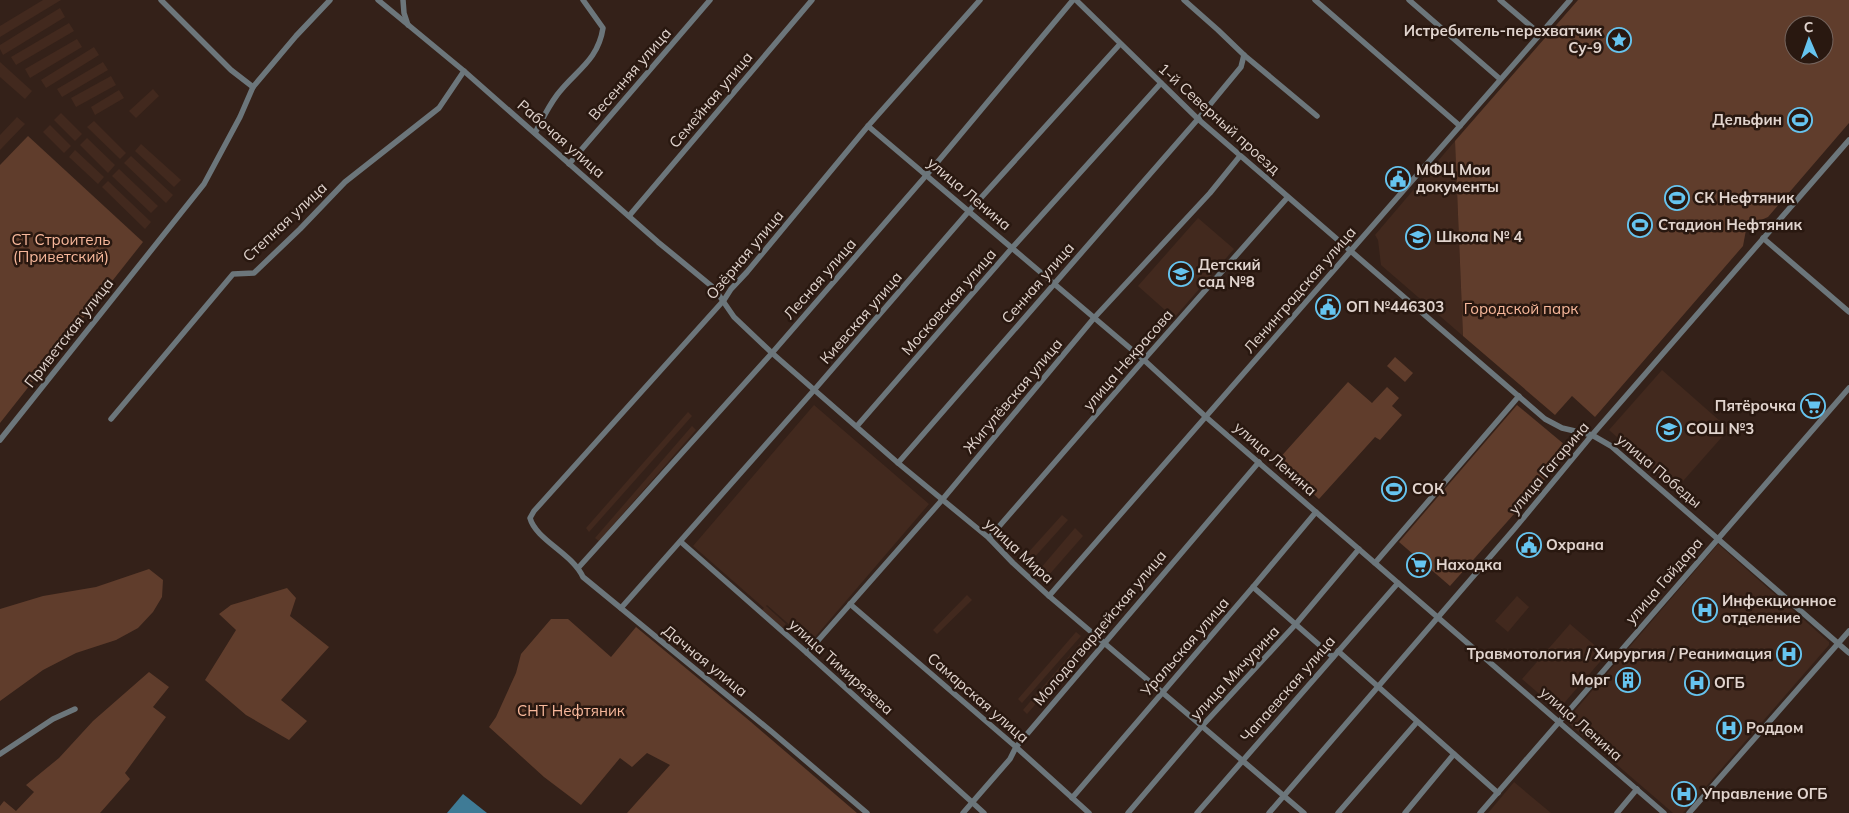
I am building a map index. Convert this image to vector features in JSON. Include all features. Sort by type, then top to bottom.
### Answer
[{"type":"street","points":[[161,0],[231,70],[253,87]]},
{"type":"street","name":"Приветская улица","points":[[0,440],[204,184],[253,87],[296,36],[330,0]]},
{"type":"street","name":"Рабочая улица","points":[[378,0],[464,71],[714,288],[724,300]]},
{"type":"street","points":[[403,0],[408,25]]},
{"type":"street","points":[[535,133],[557,95],[594,55],[601,42],[603,28],[583,0]]},
{"type":"street","name":"Весенняя улица","points":[[570,164],[710,0]]},
{"type":"street","name":"Семейная улица","points":[[629,216],[812,0]]},
{"type":"street","name":"Озёрная улица","points":[[532,524],[530,518],[534,511],[724,300],[731,288],[747,272],[868,126],[980,0]]},
{"type":"street","name":"1-й Северный проезд","points":[[1075,0],[1198,119],[1350,251]]},
{"type":"street","name":"Лесная улица","points":[[578,567],[772,353],[1075,0]]},
{"type":"street","points":[[1184,0],[1244,55],[1317,116]]},
{"type":"street","points":[[1315,0],[1460,126]]},
{"type":"street","points":[[1409,0],[1500,79]]},
{"type":"street","points":[[1500,0],[1540,34]]},
{"type":"street","name":"Ленинградская улица","points":[[1049,596],[1570,0]]},
{"type":"street","name":"Киевская улица","points":[[621,608],[681,542],[969,211],[1120,44]]},
{"type":"street","name":"Сенная улица","points":[[898,463],[1198,119],[1241,67],[1244,55]]},
{"type":"street","name":"Степная улица","points":[[112,419],[233,274],[254,273],[345,182],[439,108],[464,71]]},
{"type":"street","name":"Московская улица","points":[[857,426],[1012,248],[1161,83]]},
{"type":"street","name":"улица Ленина","points":[[868,126],[1144,360],[1206,417],[1664,813]]},
{"type":"street","name":"улица Гагарина","points":[[1269,813],[1544,494],[1592,435],[1849,140]]},
{"type":"street","name":"Жигулёвская улица","points":[[807,653],[942,500],[1094,318],[1210,193],[1240,156]]},
{"type":"street","name":"улица Некрасова","points":[[989,538],[1287,198]]},
{"type":"street","points":[[1763,238],[1849,312]]},
{"type":"street","name":"улица Победы","points":[[1350,251],[1544,419],[1562,428],[1592,435],[1611,446],[1849,653]]},
{"type":"street","name":"улица Мира","points":[[724,300],[734,317],[772,353],[898,463],[989,538],[1049,596],[1203,725],[1304,813]]},
{"type":"street","name":"улица Гайдара","points":[[1480,813],[1849,388]]},
{"type":"street","points":[[1375,562],[1519,396]]},
{"type":"street","name":"Молодогвардейская улица","points":[[963,813],[1010,759],[1016,747],[1260,462]]},
{"type":"street","name":"Уральская улица","points":[[1072,798],[1316,512]]},
{"type":"street","name":"Дачная улица","points":[[532,524],[535,529],[578,567],[583,576],[867,813]]},
{"type":"street","name":"улица Тимирязева","points":[[681,542],[984,813]]},
{"type":"street","name":"улица Мичурина","points":[[1128,813],[1203,725],[1295,625],[1359,549]]},
{"type":"street","name":"Чапаевская улица","points":[[1197,813],[1398,583]]},
{"type":"street","points":[[1253,588],[1333,657]]},
{"type":"street","name":"Самарская улица","points":[[850,604],[1016,747],[1089,813]]},
{"type":"street","points":[[1689,813],[1849,631]]},
{"type":"street","points":[[1338,651],[1498,792]]},
{"type":"street","points":[[0,754],[53,719],[75,708]]},
{"type":"street","points":[[1338,813],[1417,722]]},
{"type":"street","points":[[1405,813],[1454,754]]},
{"type":"street","points":[[1617,813],[1637,789]]},
{"type":"shaded area","points":[[43,0],[61,0],[0,37],[0,26]]},
{"type":"shaded area","points":[[60,8],[65,17],[3,55],[0,45]]},
{"type":"shaded area","points":[[69,23],[74,31],[16,65],[11,57]]},
{"type":"shaded area","points":[[77,39],[82,47],[30,78],[25,69]]},
{"type":"shaded area","points":[[94,47],[99,55],[46,88],[41,80]]},
{"type":"shaded area","points":[[0,62],[32,91],[25,99],[0,77]]},
{"type":"shaded area","points":[[103,62],[108,70],[62,97],[57,89]]},
{"type":"shaded area","points":[[111,76],[116,85],[76,107],[71,98]]},
{"type":"shaded area","points":[[153,89],[159,96],[136,118],[129,111]]},
{"type":"shaded area","points":[[119,90],[124,98],[95,115],[91,107]]},
{"type":"shaded area","points":[[61,113],[82,134],[75,141],[54,120]]},
{"type":"shaded area","points":[[17,117],[25,124],[0,150],[0,135]]},
{"type":"shaded area","points":[[94,121],[126,153],[120,159],[87,127]]},
{"type":"shaded area","points":[[50,125],[71,146],[64,153],[43,132]]},
{"type":"shaded area","points":[[87,138],[115,165],[108,173],[80,145]]},
{"type":"shaded area","name":"Школа № 4","points":[[1455,141],[1463,336],[1381,265],[1378,240],[1375,235]]},
{"type":"shaded area","points":[[141,144],[181,180],[174,187],[135,151]]},
{"type":"shaded area","points":[[75,150],[104,177],[98,184],[69,157]]},
{"type":"shaded area","points":[[131,156],[173,195],[166,203],[124,163]]},
{"type":"shaded area","points":[[119,169],[158,206],[151,213],[112,176]]},
{"type":"shaded area","points":[[108,181],[151,222],[145,229],[102,187]]},
{"type":"shaded area","name":"Детский сад №8","points":[[1198,218],[1234,249],[1174,318],[1138,286]]},
{"type":"shaded area","name":"СОШ №3","points":[[1662,370],[1729,429],[1676,489],[1609,430]]},
{"type":"shaded area","points":[[814,405],[929,504],[810,643],[767,605],[786,624],[782,628],[762,610],[764,608],[693,546]]},
{"type":"shaded area","points":[[688,412],[692,416],[589,532],[586,528]]},
{"type":"shaded area","points":[[692,426],[696,430],[599,541],[595,538]]},
{"type":"shaded area","points":[[1062,515],[1068,520],[1032,560],[1026,555]]},
{"type":"shaded area","points":[[1075,528],[1083,536],[1048,576],[1040,569]]},
{"type":"shaded area","name":"ОГБ","points":[[1718,544],[1829,642],[1829,645],[1683,813],[1673,813],[1566,721]]},
{"type":"shaded area","points":[[967,595],[972,600],[937,634],[933,630]]},
{"type":"shaded area","points":[[1517,596],[1529,607],[1508,632],[1495,621]]},
{"type":"shaded area","points":[[1570,624],[1606,655],[1558,710],[1522,679]]},
{"type":"shaded area","points":[[1076,632],[1081,636],[1022,703],[1018,699]]},
{"type":"shaded area","points":[[1083,640],[1088,644],[1027,714],[1023,710]]},
{"type":"shaded area","points":[[1514,782],[1551,813],[1488,813]]},
{"type":"green space","name":"Городской парк","points":[[1578,0],[1849,0],[1849,123],[1768,217],[1752,224],[1746,230],[1743,246],[1595,417],[1572,396],[1555,415],[1463,336],[1455,141]]},
{"type":"green space","name":"СТ Строитель (Приветский)","points":[[28,136],[143,242],[0,423],[0,165]]},
{"type":"green space","points":[[1395,357],[1413,373],[1405,382],[1387,366]]},
{"type":"green space","points":[[1348,382],[1372,403],[1387,387],[1399,398],[1392,406],[1402,415],[1380,440],[1375,437],[1319,499],[1277,461]]},
{"type":"green space","points":[[1517,405],[1571,450],[1450,586],[1399,542]]},
{"type":"green space","points":[[149,569],[163,580],[162,597],[153,612],[138,628],[116,640],[76,653],[43,670],[0,701],[0,609],[43,596],[96,587]]},
{"type":"green space","points":[[287,588],[296,598],[290,616],[329,647],[281,700],[307,721],[289,740],[246,715],[205,680],[236,630],[219,614],[231,605]]},
{"type":"green space","name":"СНТ Нефтяник","points":[[551,619],[568,619],[611,657],[636,627],[857,813],[627,813],[670,765],[647,753],[632,767],[620,758],[581,805],[544,777],[489,727],[496,717],[516,673],[521,654]]},
{"type":"green space","points":[[149,672],[169,687],[153,707],[166,717],[125,773],[130,779],[100,813],[0,813],[0,806],[4,801],[16,811],[34,792],[26,785],[59,758],[93,721]]},
{"type":"water","points":[[463,794],[487,813],[447,813]]},
{"type":"place","name":"Истребитель-перехватчик Су-9","points":[[1619,40]]},
{"type":"place","name":"Дельфин","points":[[1800,120]]},
{"type":"place","name":"МФЦ Мои документы","points":[[1398,179]]},
{"type":"place","name":"СК Нефтяник","points":[[1677,198]]},
{"type":"place","name":"Стадион Нефтяник","points":[[1640,225]]},
{"type":"place","name":"Школа № 4","points":[[1418,237]]},
{"type":"place","name":"Детский сад №8","points":[[1181,274]]},
{"type":"place","name":"ОП №446303","points":[[1328,307]]},
{"type":"place","name":"Пятёрочка","points":[[1813,406]]},
{"type":"place","name":"СОШ №3","points":[[1669,429]]},
{"type":"place","name":"СОК","points":[[1394,489]]},
{"type":"place","name":"Охрана","points":[[1529,545]]},
{"type":"place","name":"Находка","points":[[1419,565]]},
{"type":"place","name":"Инфекционное отделение","points":[[1705,610]]},
{"type":"place","name":"Травмотология / Хирургия / Реанимация","points":[[1789,654]]},
{"type":"place","name":"Морг","points":[[1628,680]]},
{"type":"place","name":"ОГБ","points":[[1697,683]]},
{"type":"place","name":"Роддом","points":[[1729,728]]},
{"type":"place","name":"Управление ОГБ","points":[[1684,794]]}]
